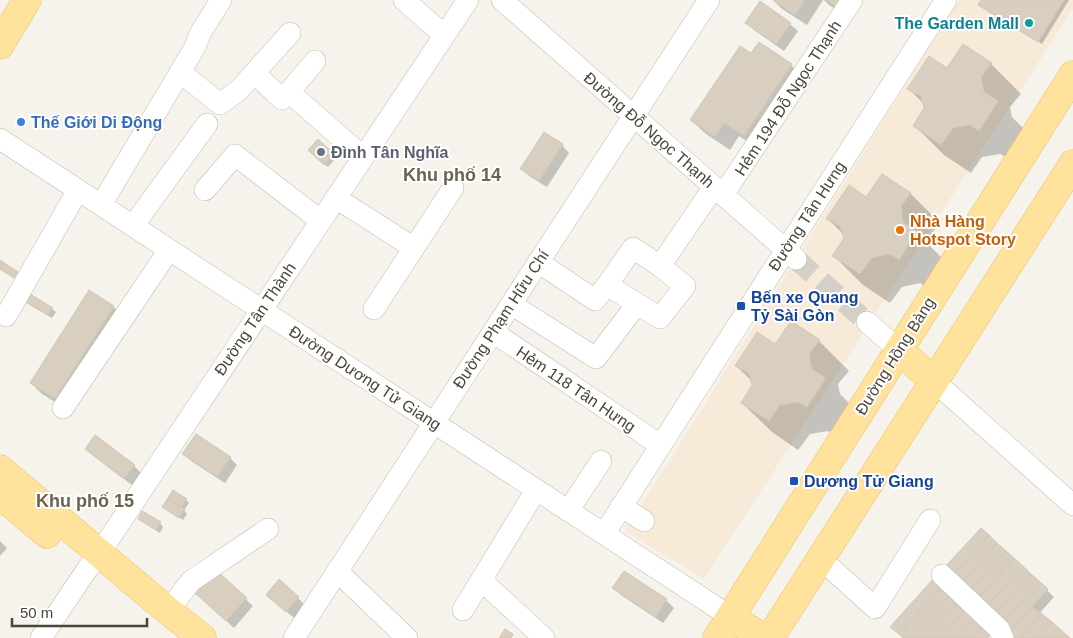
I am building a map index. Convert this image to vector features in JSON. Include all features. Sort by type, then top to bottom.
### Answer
[{"type":"main road","points":[[0,45],[28,0]]},
{"type":"main road","name":"Đường Hồng Bàng","points":[[724,628],[1073,74]]},
{"type":"main road","points":[[770,638],[1073,164]]},
{"type":"main road","points":[[900,351],[934,381]]},
{"type":"main road","points":[[0,469],[172,638]]},
{"type":"main road","points":[[0,495],[168,611],[202,638]]},
{"type":"main road","points":[[724,628],[763,638]]},
{"type":"street","points":[[100,205],[221,0]]},
{"type":"street","points":[[404,0],[444,35]]},
{"type":"street","name":"Đường Tân Thành","points":[[41,638],[468,0]]},
{"type":"street","name":"Đường Đỗ Ngọc Thạnh","points":[[502,0],[791,255]]},
{"type":"street","name":"Đường Phạm Hữu Chí","points":[[294,638],[708,0]]},
{"type":"street","name":"Hẻm 194 Đỗ Ngọc Thạnh","points":[[660,266],[719,192],[852,0]]},
{"type":"street","name":"Đường Tân Hưng","points":[[604,534],[660,446],[791,255],[946,0]]},
{"type":"street","points":[[180,72],[220,104],[239,90],[290,33]]},
{"type":"street","points":[[254,73],[282,99],[315,61]]},
{"type":"street","points":[[288,92],[363,157]]},
{"type":"street","points":[[133,226],[207,124]]},
{"type":"street","name":"Đường Dương Tử Giang","points":[[0,139],[604,534],[724,628]]},
{"type":"street","points":[[205,190],[236,155],[321,221]]},
{"type":"street","points":[[374,309],[453,188]]},
{"type":"street","points":[[6,316],[78,190]]},
{"type":"street","points":[[336,198],[414,248]]},
{"type":"street","points":[[538,262],[595,300],[632,248],[660,266],[685,286],[660,318],[607,285]]},
{"type":"street","points":[[63,408],[169,250]]},
{"type":"street","points":[[511,304],[596,358],[637,304]]},
{"type":"street","points":[[867,322],[900,351]]},
{"type":"street","name":"Hẻm 118 Tân Hưng","points":[[493,332],[660,446]]},
{"type":"street","points":[[934,381],[1073,505]]},
{"type":"street","points":[[568,511],[601,461]]},
{"type":"street","points":[[463,610],[536,490]]},
{"type":"street","points":[[622,506],[644,521]]},
{"type":"street","points":[[821,559],[875,608],[930,520]]},
{"type":"street","points":[[168,611],[191,581],[268,529]]},
{"type":"street","points":[[337,571],[407,638]]},
{"type":"street","points":[[942,575],[999,629],[1003,638]]},
{"type":"street","points":[[481,580],[544,638]]},
{"type":"shaded area","name":"The Garden Mall","points":[[959,0],[1073,0],[1073,9],[704,579],[625,531]]},
{"type":"building","points":[[773,0],[805,0],[795,15]]},
{"type":"building","points":[[826,0],[845,0],[840,9]]},
{"type":"building","name":"The Garden Mall","points":[[981,0],[1064,0],[1038,42],[978,5]]},
{"type":"building","points":[[760,1],[791,23],[776,44],[745,23]]},
{"type":"building","points":[[759,42],[792,64],[744,136],[724,123],[715,137],[690,120],[740,46],[751,53]]},
{"type":"building","points":[[963,44],[992,63],[981,77],[984,92],[998,101],[979,131],[970,125],[953,128],[941,145],[913,126],[924,108],[921,96],[907,89],[929,56],[947,68]]},
{"type":"building","points":[[544,132],[563,144],[539,181],[520,169]]},
{"type":"building","name":"Đình Tân Nghĩa","points":[[318,139],[334,154],[324,165],[308,150]]},
{"type":"building","points":[[882,174],[911,193],[901,206],[903,222],[917,231],[899,260],[889,254],[872,258],[860,274],[832,256],[844,238],[840,226],[826,219],[849,185],[866,197]]},
{"type":"building","points":[[0,260],[18,272],[14,278],[0,269]]},
{"type":"building","points":[[89,290],[114,306],[55,399],[30,383]]},
{"type":"building","points":[[27,292],[53,308],[48,315],[22,300]]},
{"type":"building","points":[[791,321],[820,340],[809,354],[812,369],[826,378],[807,407],[798,402],[780,405],[769,421],[741,403],[752,385],[749,373],[735,366],[757,332],[775,344]]},
{"type":"building","points":[[196,434],[231,457],[217,477],[182,454]]},
{"type":"building","points":[[95,435],[135,465],[124,479],[85,449]]},
{"type":"building","points":[[173,490],[187,499],[181,507],[168,498]]},
{"type":"building","points":[[168,498],[185,509],[179,518],[162,507]]},
{"type":"building","points":[[142,511],[161,522],[156,530],[138,519]]},
{"type":"building","points":[[981,528],[989,535],[953,575],[944,568]]},
{"type":"building","points":[[989,535],[997,543],[961,583],[953,575]]},
{"type":"building","points":[[997,543],[1006,551],[969,591],[961,583]]},
{"type":"building","points":[[1006,551],[1014,558],[977,599],[969,591]]},
{"type":"building","points":[[1014,558],[1023,566],[986,607],[977,599]]},
{"type":"building","points":[[1023,566],[1031,574],[994,614],[986,607]]},
{"type":"building","points":[[216,570],[247,598],[226,621],[195,593]]},
{"type":"building","points":[[624,571],[667,599],[656,617],[612,588]]},
{"type":"building","points":[[1031,574],[1039,581],[1003,622],[994,614]]},
{"type":"building","points":[[934,578],[943,586],[899,634],[890,627]]},
{"type":"building","points":[[279,579],[299,597],[286,612],[266,595]]},
{"type":"building","points":[[1039,581],[1048,589],[1011,630],[1003,622]]},
{"type":"building","points":[[943,586],[951,594],[910,638],[903,638],[899,634]]},
{"type":"building","points":[[951,594],[959,601],[926,638],[910,638]]},
{"type":"building","points":[[959,601],[967,609],[941,638],[926,638]]},
{"type":"building","points":[[1032,606],[1042,614],[1021,638],[1008,638],[1006,636]]},
{"type":"building","points":[[967,609],[976,617],[957,638],[941,638]]},
{"type":"building","points":[[1042,614],[1052,622],[1038,638],[1021,638]]},
{"type":"building","points":[[976,617],[984,625],[972,638],[957,638]]},
{"type":"building","points":[[1052,622],[1061,630],[1055,638],[1038,638]]},
{"type":"building","points":[[984,625],[992,633],[988,638],[972,638]]},
{"type":"building","points":[[505,629],[513,634],[511,638],[499,638]]},
{"type":"building","points":[[1061,630],[1070,638],[1055,638]]},
{"type":"tunnel","points":[[797,260],[867,322]]},
{"type":"place","name":"The Garden Mall","points":[[1029,23]]},
{"type":"place","name":"Thế Giới Di Động","points":[[21,122]]},
{"type":"place","name":"Đình Tân Nghĩa","points":[[321,152]]},
{"type":"place","name":"Nhà Hàng Hotspot Story","points":[[900,230]]},
{"type":"place","name":"Bến xe Quang Tỷ Sài Gòn","points":[[741,306]]},
{"type":"place","name":"Dương Tử Giang","points":[[794,481]]},
{"type":"district","name":"Khu phố 14","points":[[452,175]]},
{"type":"district","name":"Khu phố 15","points":[[85,501]]}]
